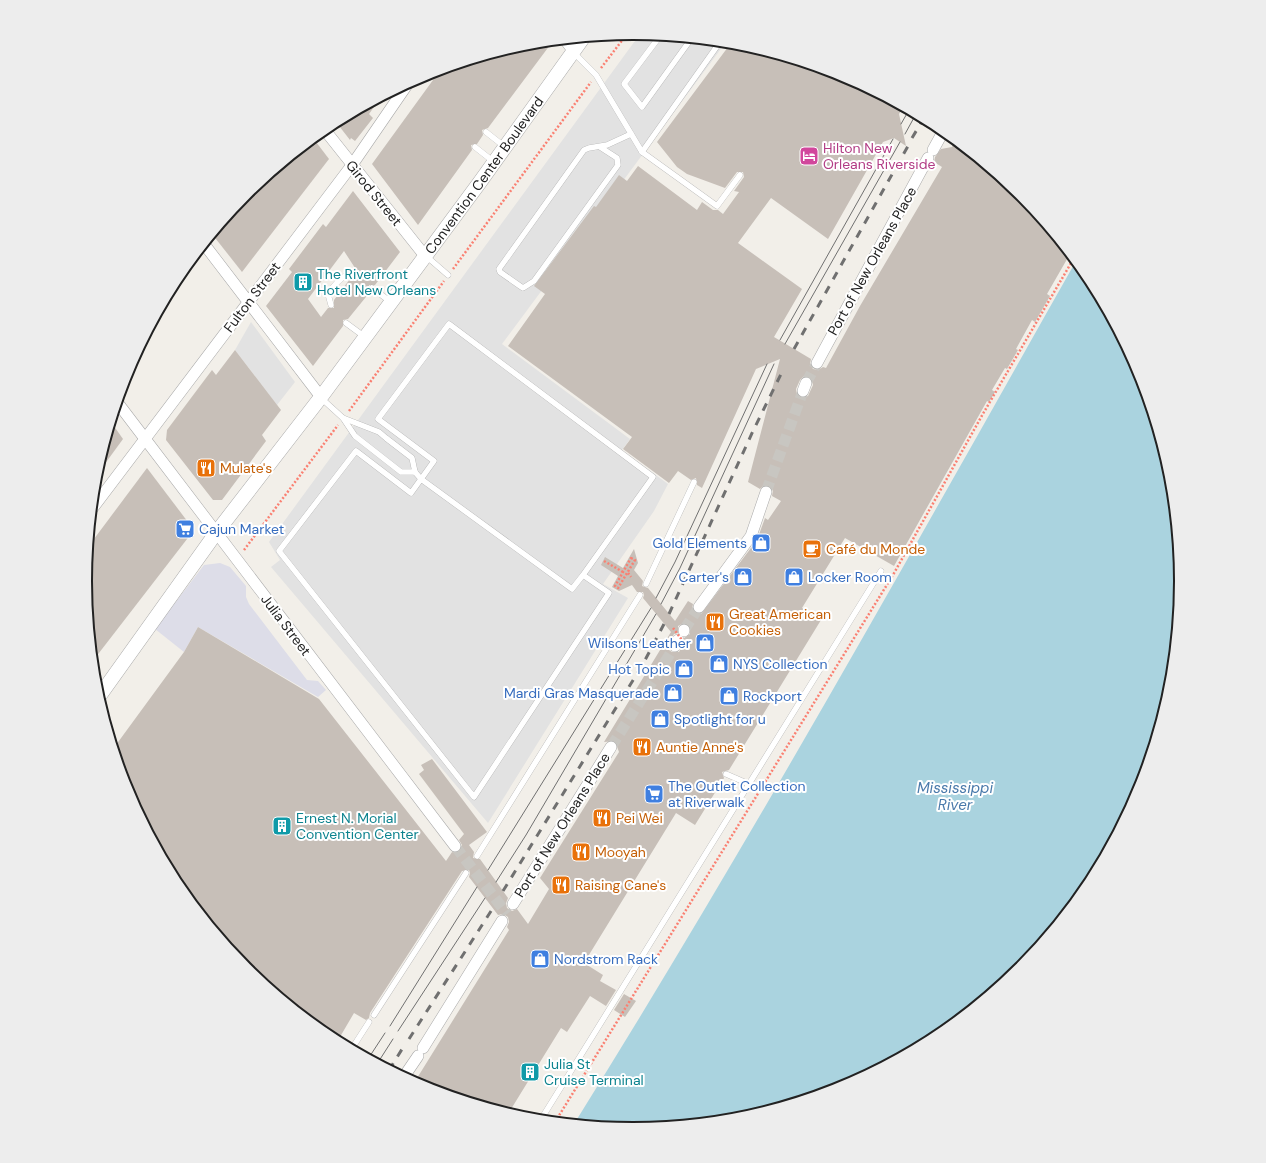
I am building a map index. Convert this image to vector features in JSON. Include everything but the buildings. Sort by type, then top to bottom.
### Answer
[{"type":"street","name":"Convention Center Boulevard","points":[[103,691],[216,533],[321,397],[426,256],[579,43]]},
{"type":"street","points":[[567,44],[573,52]]},
{"type":"street","name":"Fulton Street","points":[[98,501],[352,165],[402,92]]},
{"type":"street","name":"Girod Street","points":[[328,134],[426,256]]},
{"type":"street","name":"Port of New Orleans Place","points":[[817,363],[941,136]]},
{"type":"street","points":[[207,248],[321,397]]},
{"type":"street","name":"Julia Street","points":[[120,406],[455,846]]},
{"type":"street","points":[[698,608],[751,536],[766,492]]},
{"type":"street","name":"Port of New Orleans Place","points":[[513,904],[611,747]]},
{"type":"street","points":[[406,1073],[502,921]]},
{"type":"lane","points":[[656,41],[624,84],[642,108],[688,43]]},
{"type":"lane","points":[[642,152],[717,47]]},
{"type":"lane","points":[[573,52],[596,75],[642,152],[717,206],[740,175]]},
{"type":"lane","points":[[486,132],[505,148]]},
{"type":"lane","points":[[600,147],[616,158],[618,164],[534,281],[523,288],[500,272],[499,269],[584,150],[600,147],[631,134]]},
{"type":"lane","points":[[475,147],[494,162]]},
{"type":"lane","points":[[426,256],[448,275]]},
{"type":"lane","points":[[331,304],[328,294],[332,287],[341,278],[348,274],[353,276]]},
{"type":"lane","points":[[372,288],[391,302]]},
{"type":"lane","points":[[346,322],[365,337]]},
{"type":"lane","points":[[343,418],[382,435],[412,458],[415,472],[421,479],[572,589],[582,575],[653,476],[449,324],[378,419],[434,461],[421,479],[411,492],[356,450],[279,551],[474,797],[609,593],[582,575]]},
{"type":"lane","points":[[321,397],[343,418],[355,436],[401,472],[415,472]]},
{"type":"lane","points":[[646,584],[694,482]]},
{"type":"lane","points":[[543,1115],[881,570]]},
{"type":"lane","points":[[477,856],[640,595]]},
{"type":"lane","points":[[726,774],[749,784]]},
{"type":"lane","points":[[374,1015],[466,873]]},
{"type":"lane","points":[[354,1045],[369,1022]]},
{"type":"path","points":[[244,551],[622,40]]},
{"type":"path","points":[[557,1117],[893,575],[984,412],[1071,263]]},
{"type":"path","points":[[615,586],[631,558],[635,560],[618,588]]},
{"type":"path","points":[[610,565],[623,572]]},
{"type":"path","points":[[628,573],[631,577]]},
{"type":"shaded area","points":[[636,40],[668,41],[722,48],[502,344],[630,439],[622,450],[668,484],[654,511],[603,584],[628,598],[488,823],[271,567],[280,560],[269,542]]},
{"type":"shaded area","points":[[251,322],[295,382],[277,405],[235,350]]},
{"type":"shaded area","points":[[220,563],[230,567],[246,586],[246,597],[249,604],[307,680],[318,681],[326,690],[318,697],[198,627],[184,652],[155,629],[204,565]]},
{"type":"water","name":"Mississippi River","points":[[1073,266],[1102,311],[1119,342],[1146,407],[1164,476],[1170,511],[1173,546],[1174,582],[1170,652],[1156,722],[1146,756],[1133,789],[1119,821],[1102,852],[1063,911],[1040,939],[990,989],[934,1032],[872,1067],[840,1082],[807,1094],[773,1105],[739,1113],[668,1122],[633,1123],[577,1120],[704,911],[892,587]]},
{"type":"tunnel","points":[[806,383],[817,363]]},
{"type":"tunnel","points":[[766,492],[803,391]]},
{"type":"tunnel","points":[[684,630],[699,607]]},
{"type":"tunnel","points":[[611,747],[675,646]]},
{"type":"tunnel","points":[[455,846],[507,914]]},
{"type":"tram line","points":[[901,124],[906,114]]},
{"type":"tram line","points":[[905,134],[913,119]]},
{"type":"tram line","points":[[780,340],[893,139]]},
{"type":"tram line","points":[[785,344],[900,142]]},
{"type":"tram line","points":[[656,598],[675,562],[767,364]]},
{"type":"tram line","points":[[661,604],[680,568],[774,364]]},
{"type":"tram line","points":[[488,870],[651,608]]},
{"type":"tram line","points":[[496,882],[526,835],[656,614]]},
{"type":"tram line","points":[[390,1026],[477,887]]},
{"type":"tram line","points":[[398,1031],[485,898]]},
{"type":"tram line","points":[[371,1055],[385,1033]]},
{"type":"tram line","points":[[380,1059],[393,1039]]},
{"type":"railway","points":[[912,138],[921,123]]},
{"type":"railway","points":[[794,349],[908,146]]},
{"type":"railway","points":[[669,614],[753,431],[783,370]]},
{"type":"railway","points":[[503,891],[643,664],[664,624]]},
{"type":"railway","points":[[409,1039],[493,908]]},
{"type":"railway","points":[[392,1066],[404,1046]]},
{"type":"place","name":"Hilton New Orleans Riverside","points":[[809,156]]},
{"type":"place","name":"The Riverfront Hotel New Orleans","points":[[303,282]]},
{"type":"place","name":"Mulate's","points":[[206,468]]},
{"type":"place","name":"Cajun Market","points":[[185,529]]},
{"type":"place","name":"Gold Elements","points":[[761,543]]},
{"type":"place","name":"Café du Monde","points":[[812,549]]},
{"type":"place","name":"Carter's","points":[[743,577]]},
{"type":"place","name":"Locker Room","points":[[794,577]]},
{"type":"place","name":"Great American Cookies","points":[[715,622]]},
{"type":"place","name":"Wilsons Leather","points":[[705,643]]},
{"type":"place","name":"NYS Collection","points":[[719,664]]},
{"type":"place","name":"Hot Topic","points":[[684,669]]},
{"type":"place","name":"Mardi Gras Masquerade","points":[[673,693]]},
{"type":"place","name":"Rockport","points":[[729,696]]},
{"type":"place","name":"Spotlight for u","points":[[660,719]]},
{"type":"place","name":"Auntie Anne's","points":[[642,747]]},
{"type":"place","name":"The Outlet Collection at Riverwalk","points":[[654,794]]},
{"type":"place","name":"Pei Wei","points":[[602,818]]},
{"type":"place","name":"Ernest N. Morial Convention Center","points":[[282,826]]},
{"type":"place","name":"Mooyah","points":[[581,852]]},
{"type":"place","name":"Raising Cane's","points":[[561,885]]},
{"type":"place","name":"Nordstrom Rack","points":[[540,959]]},
{"type":"place","name":"Julia St Cruise Terminal","points":[[530,1072]]}]
